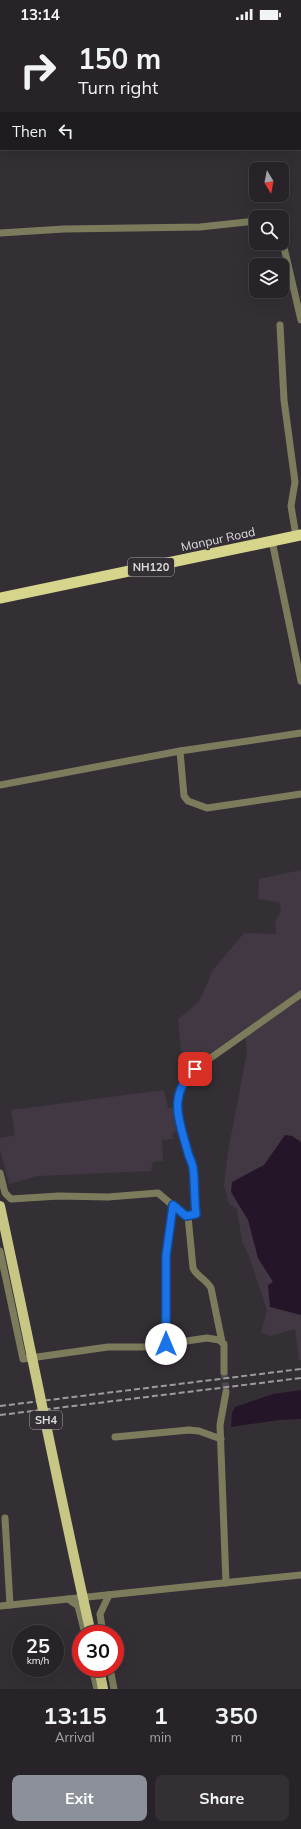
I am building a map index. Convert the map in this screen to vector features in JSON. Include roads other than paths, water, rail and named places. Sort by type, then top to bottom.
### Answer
[{"type":"highway","name":"Manpur Road","points":[[0,598],[298,536]]},
{"type":"main road","name":"SH4","points":[[0,1205],[89,1625]]},
{"type":"main road","points":[[101,1677],[104,1689]]},
{"type":"street","points":[[0,233],[64,229],[200,227],[249,221]]},
{"type":"street","points":[[285,250],[301,320]]},
{"type":"street","points":[[280,325],[284,400],[295,482],[291,506],[298,536]]},
{"type":"street","points":[[272,541],[301,681]]},
{"type":"street","points":[[0,785],[180,751],[301,733]]},
{"type":"street","points":[[180,751],[184,796],[188,801],[207,808],[301,794]]},
{"type":"street","points":[[188,1216],[196,1214],[193,1166],[179,1119],[177,1101],[180,1087],[195,1069],[301,994]]},
{"type":"street","points":[[0,1173],[5,1193],[10,1199]]},
{"type":"street","points":[[0,1205],[10,1199],[58,1196],[108,1197],[155,1192],[161,1194],[188,1216],[193,1268],[195,1272],[206,1280],[211,1288],[222,1342],[225,1348],[224,1372]]},
{"type":"street","points":[[166,1344],[166,1256],[173,1205]]},
{"type":"street","points":[[0,1251],[23,1359],[108,1347],[142,1347],[207,1338],[222,1342]]},
{"type":"street","points":[[226,1392],[220,1425],[226,1583]]},
{"type":"street","points":[[115,1437],[190,1430],[221,1439]]},
{"type":"street","points":[[5,1518],[10,1605]]},
{"type":"street","points":[[0,1606],[301,1575]]},
{"type":"street","points":[[102,1625],[100,1614],[109,1595]]},
{"type":"street","points":[[67,1599],[78,1606],[83,1625]]},
{"type":"street","points":[[94,1677],[96,1689]]},
{"type":"street","points":[[112,1677],[114,1689]]},
{"type":"tunnel","points":[[224,1372],[226,1392]]},
{"type":"railway","points":[[0,1406],[301,1369]]},
{"type":"railway","points":[[0,1415],[301,1378]]}]
